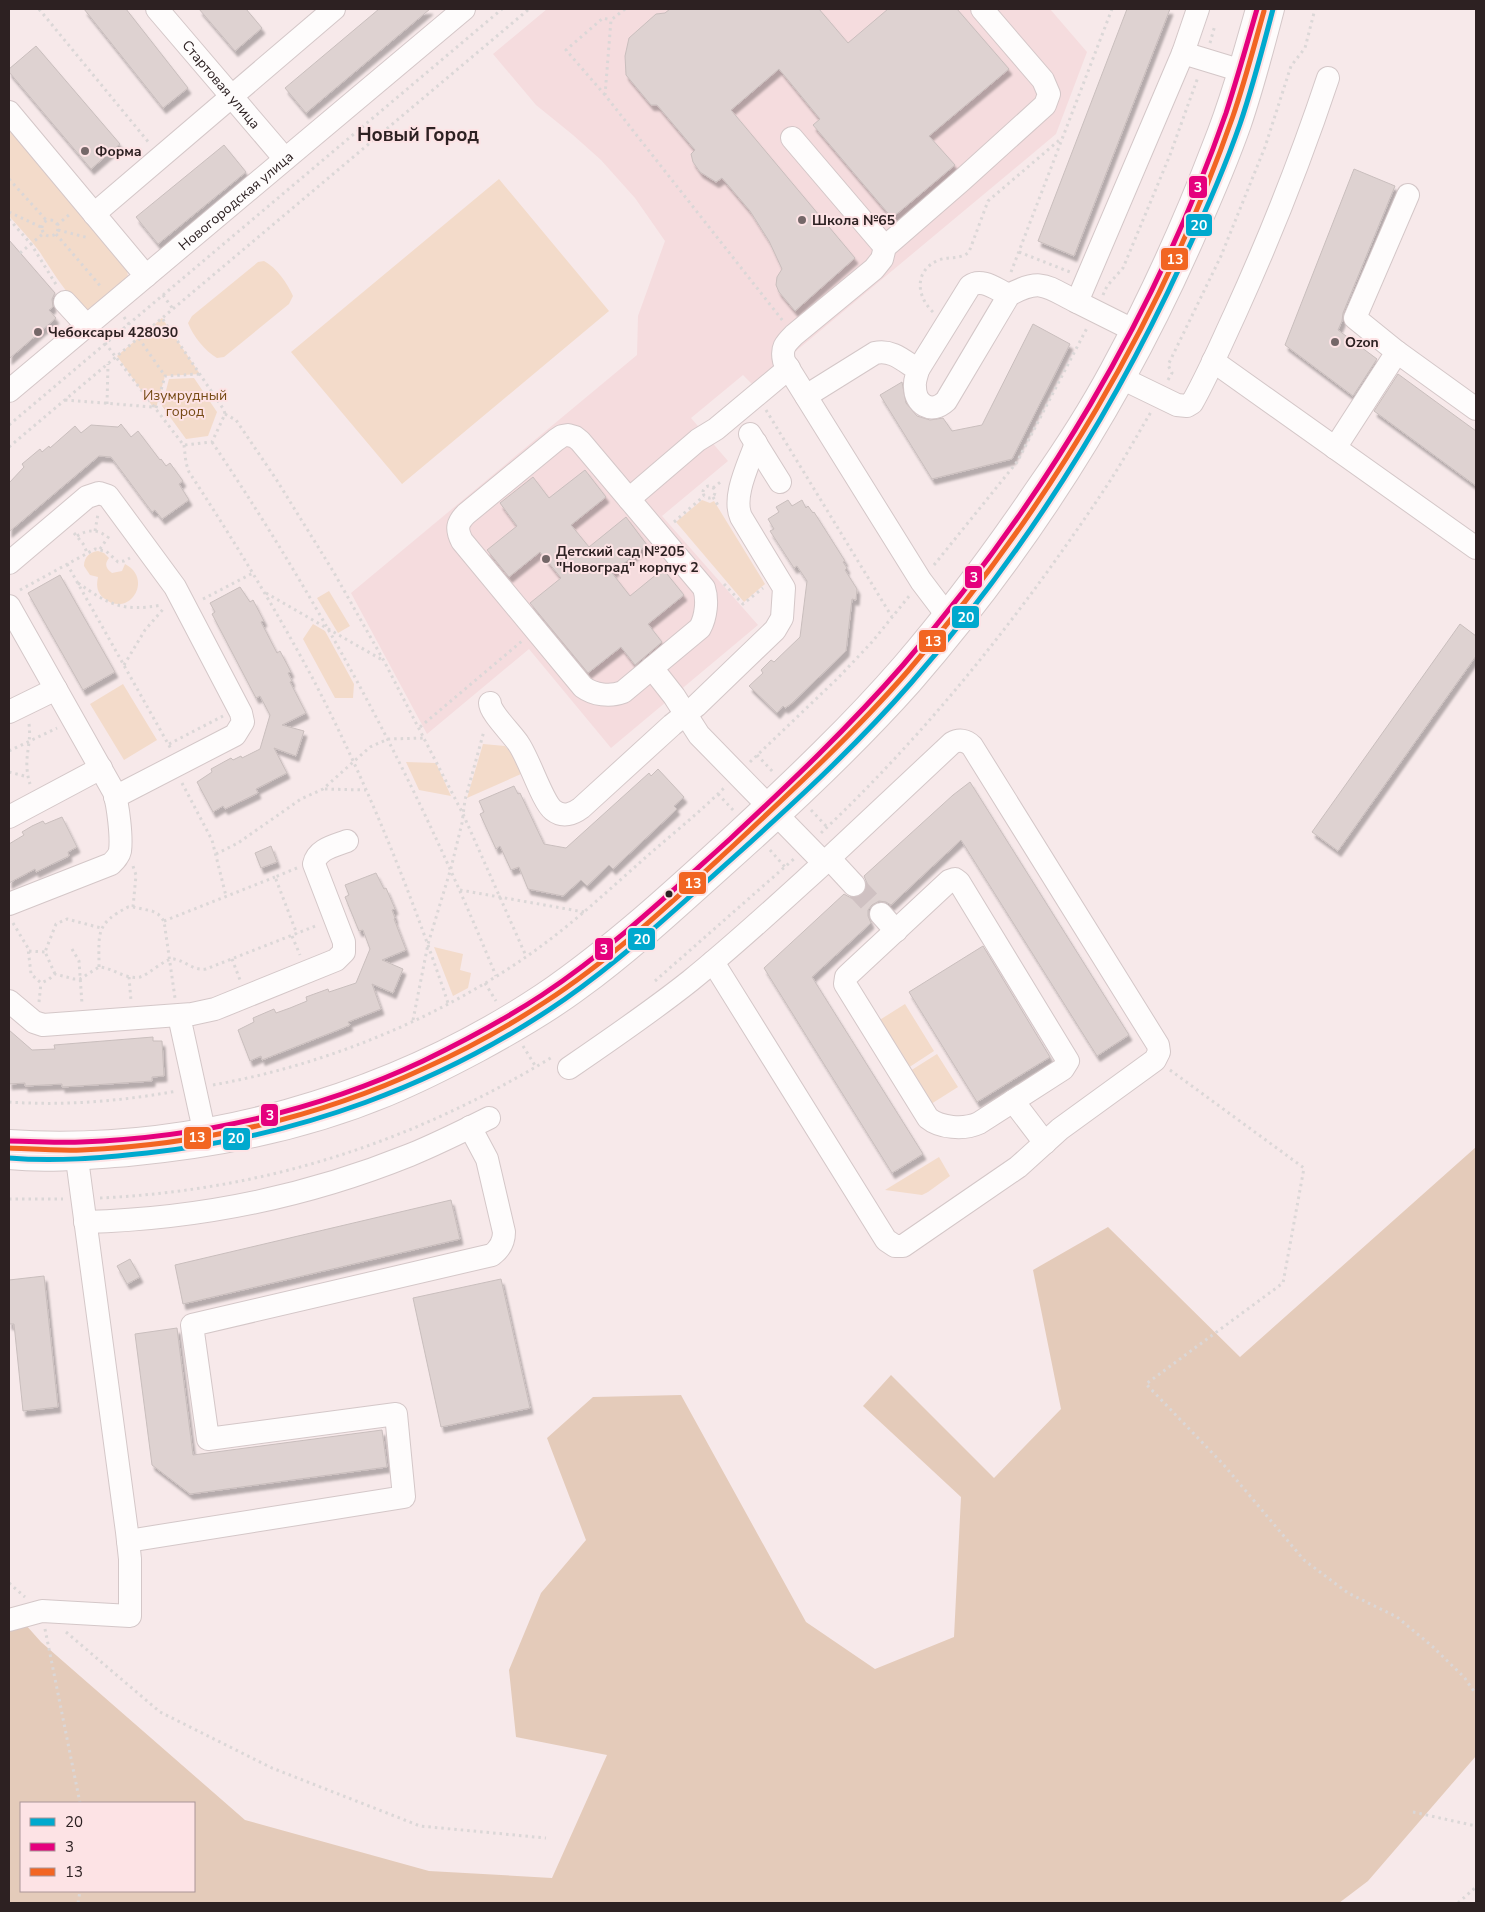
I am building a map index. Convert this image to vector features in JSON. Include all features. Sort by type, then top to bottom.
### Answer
[{"type":"street","name":"Стартовая улица","points":[[157,9],[285,160]]},
{"type":"street","points":[[94,214],[334,9]]},
{"type":"street","name":"Новогородская улица","points":[[9,391],[464,9]]},
{"type":"street","points":[[952,620],[921,581],[789,368],[782,352],[785,344],[794,335],[874,269],[882,259],[885,246],[961,182],[1045,105],[1049,94],[1044,80],[982,9]]},
{"type":"street","points":[[1256,43],[1257,9]]},
{"type":"street","points":[[9,1158],[77,1159],[168,1152],[205,1137],[337,1096],[421,1061],[506,1018],[581,967],[772,811],[900,669],[952,620],[1030,499],[1117,376],[1139,333],[1177,234],[1247,73],[1256,43],[1273,9]]},
{"type":"street","points":[[1077,302],[1183,53],[1208,13]]},
{"type":"street","points":[[1183,53],[1247,73]]},
{"type":"street","points":[[1117,376],[1177,405],[1187,406],[1192,403],[1246,291],[1278,216],[1328,78]]},
{"type":"street","points":[[9,112],[146,276]]},
{"type":"street","points":[[792,138],[885,246]]},
{"type":"street","points":[[1408,194],[1355,318],[1397,352],[1476,409]]},
{"type":"street","points":[[1006,294],[981,282],[975,282],[970,286],[918,370],[914,385],[917,396],[926,406],[932,409],[939,407],[946,401],[1006,294],[1025,287],[1040,284],[1139,333]]},
{"type":"street","points":[[65,302],[87,326]]},
{"type":"street","points":[[806,396],[875,353],[884,351],[892,353],[918,370]]},
{"type":"street","points":[[1336,448],[1397,352]]},
{"type":"street","points":[[1213,361],[1476,548]]},
{"type":"street","points":[[629,499],[698,440],[716,429],[789,368]]},
{"type":"street","points":[[568,435],[575,436],[580,440],[629,499],[670,529],[704,588],[706,594],[704,620],[700,628],[622,692],[613,696],[589,691],[583,687],[462,541],[457,528],[460,521],[556,440],[568,435]]},
{"type":"street","points":[[490,706],[522,748],[548,804],[556,812],[569,814],[582,808],[775,630],[782,618],[785,596],[784,585],[741,517],[737,506],[738,495],[753,438],[780,482]]},
{"type":"street","points":[[9,563],[87,497],[99,493],[112,499],[173,583],[239,708],[243,722],[235,735],[115,797]]},
{"type":"street","points":[[9,904],[111,864],[116,860],[120,851],[115,797],[101,768],[56,689],[13,599]]},
{"type":"street","points":[[652,668],[674,696],[699,735],[772,811],[854,885]]},
{"type":"street","points":[[18,707],[56,689]]},
{"type":"street","points":[[563,1061],[636,1022],[713,962],[827,861],[952,744],[959,740],[968,742],[971,745],[1158,1046],[1159,1052],[1155,1060],[1067,1124],[1018,1167],[903,1246],[890,1244],[713,962]]},
{"type":"street","points":[[9,817],[101,768]]},
{"type":"street","points":[[9,1001],[34,1022],[40,1024],[178,1016],[208,1011],[336,960],[341,956],[345,947],[314,862],[321,851],[347,841]]},
{"type":"street","points":[[951,880],[959,882],[1068,1061],[1064,1069],[970,1126],[938,1124],[926,1114],[845,984],[846,977],[896,931],[951,880]]},
{"type":"street","points":[[881,914],[896,931]]},
{"type":"street","points":[[178,1016],[205,1137]]},
{"type":"street","points":[[1013,1101],[1045,1143]]},
{"type":"street","points":[[85,1222],[159,1218],[202,1212],[287,1195],[411,1155],[479,1123],[504,1232],[502,1243],[492,1255],[192,1325],[208,1439],[396,1414],[404,1497],[128,1541]]},
{"type":"street","points":[[9,1141],[77,1142],[138,1138],[205,1137]]},
{"type":"street","points":[[9,1620],[42,1611],[130,1616],[128,1541],[77,1159]]},
{"type":"path","points":[[39,9],[161,157]]},
{"type":"path","points":[[9,425],[502,9]]},
{"type":"path","points":[[9,448],[529,9]]},
{"type":"path","points":[[605,95],[611,20],[625,9]]},
{"type":"path","points":[[1006,294],[1019,252],[1112,9]]},
{"type":"path","points":[[1164,386],[1172,373],[1168,365],[1220,256],[1265,146],[1291,66],[1305,48],[1315,9]]},
{"type":"path","points":[[1208,13],[1210,44]]},
{"type":"path","points":[[611,20],[603,18],[566,50],[605,95],[794,335]]},
{"type":"path","points":[[1100,304],[1107,286],[1123,268],[1170,154],[1199,75]]},
{"type":"path","points":[[936,315],[923,300],[920,284],[922,275],[937,260],[961,257],[969,252],[988,201],[1063,136]]},
{"type":"path","points":[[9,179],[47,221],[55,222],[58,225],[57,232],[91,276]]},
{"type":"path","points":[[9,212],[43,228]]},
{"type":"path","points":[[9,219],[31,244],[53,278],[65,302]]},
{"type":"path","points":[[44,233],[43,228],[47,221]]},
{"type":"path","points":[[44,233],[51,236],[57,232],[94,240]]},
{"type":"path","points":[[20,253],[44,233]]},
{"type":"path","points":[[1019,252],[1087,279]]},
{"type":"path","points":[[163,295],[174,309]]},
{"type":"path","points":[[114,303],[165,376]]},
{"type":"path","points":[[162,318],[223,408],[225,414],[236,420],[276,479],[333,571],[426,738],[463,814],[526,956]]},
{"type":"path","points":[[932,567],[1017,462],[1088,327]]},
{"type":"path","points":[[106,343],[184,445],[189,472],[253,572],[313,680],[366,790],[428,944],[448,1002]]},
{"type":"path","points":[[107,404],[108,364]]},
{"type":"path","points":[[165,376],[200,374]]},
{"type":"path","points":[[155,408],[165,376]]},
{"type":"path","points":[[756,394],[892,617]]},
{"type":"path","points":[[65,400],[155,408]]},
{"type":"path","points":[[820,834],[866,791],[912,741],[974,668],[1041,580],[1106,486],[1154,407]]},
{"type":"path","points":[[212,442],[225,414]]},
{"type":"path","points":[[184,445],[212,442]]},
{"type":"path","points":[[212,442],[273,535],[330,631],[388,739],[451,868],[496,976]]},
{"type":"path","points":[[705,487],[713,488],[715,493],[713,497],[710,499],[704,496],[702,491],[705,487]]},
{"type":"path","points":[[670,529],[704,496]]},
{"type":"path","points":[[78,536],[86,532],[95,531],[107,537]]},
{"type":"path","points":[[13,599],[67,564],[95,549],[103,550],[115,561],[122,562],[147,548]]},
{"type":"path","points":[[67,564],[169,744],[212,840],[226,896]]},
{"type":"path","points":[[186,608],[253,572]]},
{"type":"path","points":[[722,581],[743,604],[767,584]]},
{"type":"path","points":[[77,583],[104,601],[117,606],[134,608],[169,604],[145,630],[124,666]]},
{"type":"path","points":[[748,765],[838,678],[915,588]]},
{"type":"path","points":[[264,592],[384,661]]},
{"type":"path","points":[[420,727],[536,630]]},
{"type":"path","points":[[413,1020],[428,944],[451,868],[470,778],[490,706]]},
{"type":"path","points":[[18,707],[30,740],[26,763],[36,803]]},
{"type":"path","points":[[169,744],[239,708]]},
{"type":"path","points":[[9,751],[74,720]]},
{"type":"path","points":[[216,854],[238,843],[300,799],[323,789],[370,747],[388,739],[426,738]]},
{"type":"path","points":[[758,755],[780,778]]},
{"type":"path","points":[[9,772],[28,777]]},
{"type":"path","points":[[204,1087],[261,1075],[316,1060],[366,1042],[485,983],[526,956],[584,912],[725,787]]},
{"type":"path","points":[[323,789],[366,790]]},
{"type":"path","points":[[718,794],[737,815]]},
{"type":"path","points":[[805,804],[827,827]]},
{"type":"path","points":[[764,844],[785,866]]},
{"type":"path","points":[[120,851],[130,860],[136,875],[133,907]]},
{"type":"path","points":[[650,986],[796,856]]},
{"type":"path","points":[[164,921],[314,862]]},
{"type":"path","points":[[275,877],[297,934]]},
{"type":"path","points":[[460,890],[584,912]]},
{"type":"path","points":[[99,967],[99,936],[101,928],[121,911],[133,907],[158,914],[164,921],[178,1016]]},
{"type":"path","points":[[9,915],[29,951],[30,967],[36,980],[41,983],[55,974],[80,979],[99,967]]},
{"type":"path","points":[[55,974],[45,952],[53,928],[62,920],[67,919],[101,928]]},
{"type":"path","points":[[99,967],[129,977],[136,977],[154,971],[174,959],[194,968],[206,969],[335,919]]},
{"type":"path","points":[[72,949],[79,961],[83,1022]]},
{"type":"path","points":[[29,951],[45,952]]},
{"type":"path","points":[[485,983],[498,1003]]},
{"type":"path","points":[[521,1042],[536,1067]]},
{"type":"path","points":[[1155,1060],[1304,1168],[1283,1283],[1146,1384],[1223,1464],[1304,1560],[1348,1593],[1396,1617],[1434,1648],[1464,1677],[1476,1694]]},
{"type":"path","points":[[96,1198],[197,1190],[266,1176],[327,1160],[411,1130],[454,1111],[536,1067],[563,1061]]},
{"type":"path","points":[[9,1102],[62,1103],[107,1100],[179,1091]]},
{"type":"path","points":[[9,1199],[72,1199]]},
{"type":"path","points":[[9,1582],[42,1611],[80,1802]]},
{"type":"path","points":[[64,1630],[160,1712],[272,1768],[420,1826],[546,1838]]},
{"type":"path","points":[[1413,1812],[1476,1826]]},
{"type":"path","points":[[1458,1903],[1476,1887]]},
{"type":"shaded area","name":"Школа №65","points":[[547,9],[1050,9],[1087,52],[1056,134],[784,361],[753,385],[743,375],[691,418],[728,461],[662,516],[758,625],[611,748],[529,649],[427,734],[351,593],[637,355],[638,316],[665,241],[635,198],[601,160],[536,105],[493,54]]},
{"type":"shaded area","points":[[1476,1147],[1476,1756],[1368,1881],[1339,1903],[9,1903],[9,1606],[41,1642],[245,1820],[429,1871],[552,1878],[607,1755],[516,1737],[509,1670],[541,1593],[586,1540],[547,1438],[593,1397],[681,1395],[806,1622],[875,1669],[954,1637],[961,1497],[863,1406],[891,1375],[994,1478],[1061,1409],[1033,1270],[1108,1227],[1240,1357]]},
{"type":"green space","points":[[9,124],[127,269],[128,277],[88,311],[68,294],[39,251],[9,216]]},
{"type":"green space","points":[[499,179],[609,311],[402,484],[291,352]]},
{"type":"green space","points":[[264,261],[281,276],[293,296],[289,304],[224,357],[217,358],[200,343],[188,323],[192,316],[258,262]]},
{"type":"green space","points":[[162,318],[200,374],[165,376],[156,408],[153,407],[117,356]]},
{"type":"green space","name":"Изумрудный город","points":[[194,378],[217,412],[208,436],[186,439],[162,406],[169,379]]},
{"type":"green space","points":[[702,500],[710,503],[714,501],[765,584],[744,602],[676,522]]},
{"type":"green space","points":[[92,552],[104,553],[109,558],[106,566],[112,573],[122,571],[125,564],[133,571],[137,578],[138,587],[130,600],[122,604],[114,604],[100,594],[97,586],[98,577],[90,575],[84,566],[88,556]]},
{"type":"green space","points":[[329,591],[350,626],[338,633],[317,598]]},
{"type":"green space","points":[[313,624],[325,631],[354,684],[353,698],[335,698],[303,639]]},
{"type":"green space","points":[[123,684],[157,740],[124,760],[90,704]]},
{"type":"green space","points":[[483,744],[505,746],[512,754],[521,774],[467,798]]},
{"type":"green space","points":[[406,762],[436,763],[451,796],[419,790]]},
{"type":"green space","points":[[434,947],[463,954],[460,970],[471,973],[468,988],[453,996]]},
{"type":"green space","points":[[905,1004],[934,1051],[908,1068],[878,1021]]},
{"type":"green space","points":[[937,1054],[958,1087],[931,1104],[910,1071]]},
{"type":"green space","points":[[939,1157],[950,1176],[928,1192],[922,1195],[885,1190]]},
{"type":"building","points":[[84,9],[126,9],[188,88],[163,108]]},
{"type":"building","points":[[199,9],[246,9],[262,28],[235,51]]},
{"type":"building","points":[[379,9],[430,9],[306,113],[285,88]]},
{"type":"building","points":[[670,9],[819,9],[848,43],[888,9],[957,9],[1009,69],[929,136],[955,165],[892,218],[813,125],[820,119],[779,69],[731,110],[855,258],[795,311],[779,292],[776,285],[777,277],[782,269],[769,241],[750,211],[722,178],[716,182],[700,172],[693,162],[691,154],[695,150],[657,105],[651,105],[626,75],[625,56],[629,38],[656,14],[665,13]]},
{"type":"building","points":[[1127,9],[1170,9],[1074,256],[1038,241]]},
{"type":"building","points":[[36,46],[120,144],[91,169],[9,72],[9,69]]},
{"type":"building","points":[[224,145],[246,172],[158,244],[136,217]]},
{"type":"building","points":[[1354,169],[1395,186],[1343,313],[1338,330],[1377,359],[1353,396],[1285,345]]},
{"type":"building","points":[[9,240],[55,293],[52,299],[53,307],[49,310],[56,318],[9,359]]},
{"type":"building","points":[[1033,324],[1070,344],[1012,459],[932,479],[880,395],[902,382],[906,403],[917,416],[930,420],[943,418],[952,431],[982,425]]},
{"type":"building","points":[[1398,374],[1476,431],[1476,486],[1374,411]]},
{"type":"building","points":[[121,424],[131,437],[138,431],[166,466],[170,463],[183,481],[179,484],[189,500],[162,519],[155,510],[152,512],[111,457],[99,456],[9,532],[9,483],[24,467],[22,464],[40,449],[42,452],[49,446],[50,448],[75,426],[81,433],[91,425],[118,427]]},
{"type":"building","points":[[585,470],[606,497],[571,525],[589,547],[626,517],[647,545],[612,573],[630,596],[663,569],[684,595],[648,624],[662,642],[635,665],[621,647],[588,673],[530,603],[561,578],[540,552],[509,577],[487,550],[517,526],[500,503],[533,477],[549,498]]},
{"type":"building","points":[[788,500],[792,506],[802,500],[806,508],[808,506],[814,512],[845,561],[843,562],[847,568],[845,570],[857,589],[856,600],[852,599],[846,651],[791,704],[785,708],[783,706],[777,713],[749,686],[763,673],[761,670],[771,660],[774,662],[800,637],[807,581],[797,566],[794,568],[770,531],[774,529],[768,519],[779,512],[776,507]]},
{"type":"building","points":[[60,575],[115,672],[83,690],[28,593]]},
{"type":"building","points":[[240,587],[250,602],[253,600],[264,621],[261,622],[277,653],[280,651],[291,672],[288,673],[292,681],[290,682],[306,713],[282,725],[304,731],[296,756],[274,748],[287,773],[256,789],[258,793],[225,809],[223,806],[213,812],[197,782],[212,772],[211,769],[231,758],[233,760],[241,756],[242,758],[260,749],[270,715],[260,696],[256,698],[212,614],[215,612],[210,603]]},
{"type":"building","points":[[1460,624],[1476,636],[1476,656],[1338,851],[1312,832]]},
{"type":"building","points":[[658,769],[684,797],[674,806],[677,809],[613,869],[609,865],[587,886],[581,880],[563,896],[528,889],[519,867],[511,870],[500,846],[496,849],[480,814],[484,812],[479,801],[514,786],[518,794],[520,793],[544,844],[566,848],[649,773],[651,776]]},
{"type":"building","points":[[970,782],[1129,1035],[1097,1056],[961,840],[891,905],[879,901],[872,905],[868,910],[871,923],[812,977],[923,1154],[892,1173],[764,968],[844,894],[851,898],[863,895],[867,888],[864,876],[953,795]]},
{"type":"building","points":[[62,817],[77,847],[68,852],[69,856],[36,872],[35,869],[9,883],[9,844],[24,835],[22,832],[32,826],[43,821],[45,824]]},
{"type":"building","points":[[271,846],[277,862],[261,868],[255,853]]},
{"type":"building","points":[[376,873],[384,889],[386,888],[395,909],[392,910],[394,919],[406,950],[382,960],[403,969],[393,993],[372,984],[381,1009],[348,1022],[350,1025],[338,1030],[262,1060],[261,1056],[250,1061],[238,1030],[254,1022],[253,1018],[274,1009],[276,1013],[290,1008],[307,1001],[306,997],[328,989],[329,992],[356,983],[370,949],[363,930],[359,931],[345,897],[349,895],[345,885]]},
{"type":"building","points":[[983,946],[1050,1057],[977,1102],[909,992]]},
{"type":"building","points":[[9,1030],[32,1050],[55,1049],[54,1045],[153,1037],[153,1041],[162,1041],[164,1076],[152,1077],[152,1081],[62,1087],[62,1084],[25,1086],[25,1083],[9,1084]]},
{"type":"building","points":[[451,1200],[460,1239],[183,1304],[175,1265]]},
{"type":"building","points":[[130,1259],[140,1277],[127,1284],[117,1266]]},
{"type":"building","points":[[44,1276],[58,1407],[23,1411],[14,1324],[9,1324],[9,1280]]},
{"type":"building","points":[[501,1279],[530,1408],[441,1427],[413,1298]]},
{"type":"building","points":[[177,1328],[193,1455],[382,1430],[387,1467],[190,1494],[152,1465],[135,1334]]},
{"type":"tunnel","points":[[854,885],[881,914]]},
{"type":"transit line","name":"3","points":[[9,1141],[72,1142],[125,1139],[213,1128],[299,1108],[383,1079],[469,1038],[513,1013],[567,978],[616,940],[730,839],[840,733],[903,665],[1003,539],[1048,473],[1130,334],[1165,262],[1197,188],[1226,113],[1257,9]]},
{"type":"transit line","name":"20","points":[[9,1158],[44,1160],[95,1158],[203,1145],[258,1134],[312,1120],[366,1102],[418,1081],[518,1030],[565,999],[630,949],[757,836],[847,751],[911,683],[952,635],[990,585],[1062,481],[1127,372],[1156,317],[1199,226],[1240,124],[1254,81],[1273,9]]},
{"type":"transit line","name":"13","points":[[9,1148],[82,1150],[126,1147],[214,1135],[300,1115],[384,1086],[471,1045],[545,1002],[595,967],[689,887],[823,760],[908,671],[960,609],[1054,477],[1097,408],[1136,338],[1172,265],[1204,191],[1233,116],[1264,11]]},
{"type":"place","name":"Форма","points":[[85,151]]},
{"type":"place","name":"Школа №65","points":[[802,220]]},
{"type":"place","name":"Чебоксары 428030","points":[[38,332]]},
{"type":"place","name":"Ozon","points":[[1335,342]]},
{"type":"place","name":"Детский сад №205 \"Новоград\" корпус 2","points":[[546,559]]},
{"type":"district","name":"Новый Город","points":[[418,135]]}]
